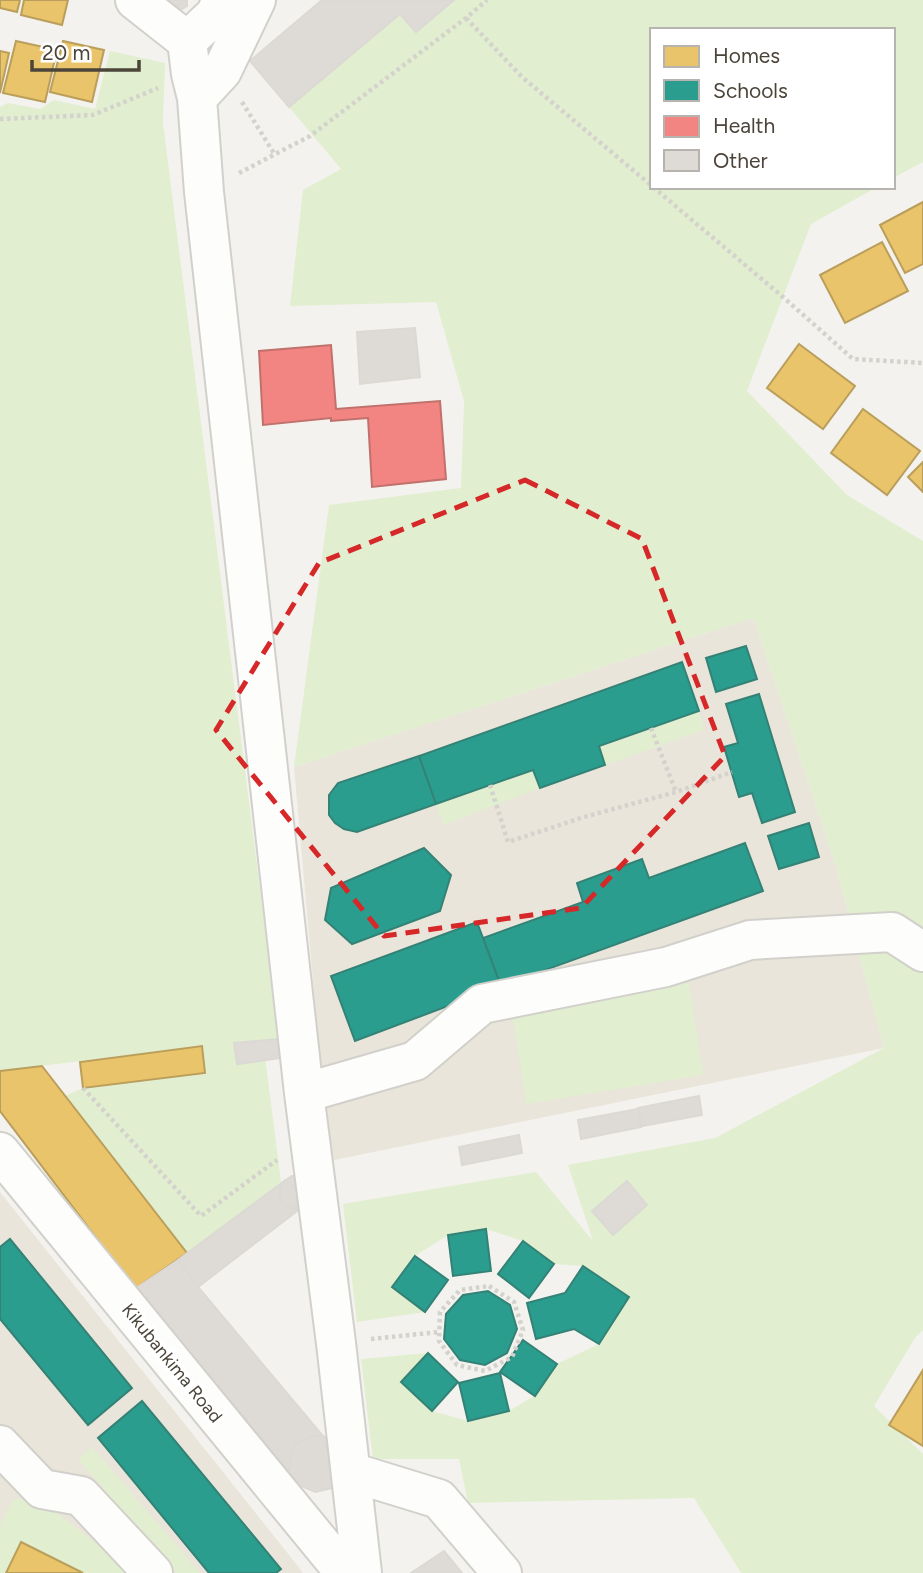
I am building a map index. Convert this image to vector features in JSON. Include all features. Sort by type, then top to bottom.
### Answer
[{"type":"street","points":[[135,0],[199,71]]},
{"type":"street","points":[[221,0],[199,71],[204,192],[304,1093],[362,1573]]},
{"type":"street","points":[[199,71],[256,0]]},
{"type":"street","points":[[304,1093],[415,1062],[482,1003],[666,967],[750,940],[892,932],[923,951]]},
{"type":"street","name":"Kikubankima Road","points":[[0,1152],[345,1573]]},
{"type":"street","points":[[0,1445],[42,1489],[81,1496],[153,1573]]},
{"type":"street","points":[[351,1472],[439,1499],[502,1573]]},
{"type":"path","points":[[204,192],[310,136],[487,0]]},
{"type":"path","points":[[467,18],[522,77],[650,185]]},
{"type":"path","points":[[0,119],[93,115],[199,71],[275,155]]},
{"type":"path","points":[[654,189],[783,296],[853,359],[923,363]]},
{"type":"path","points":[[651,728],[676,792]]},
{"type":"path","points":[[490,785],[508,842],[584,817],[676,792],[732,772]]},
{"type":"path","points":[[83,1088],[201,1216],[310,1136]]},
{"type":"path","points":[[489,1286],[514,1302],[523,1330],[512,1357],[485,1371],[457,1365],[439,1341],[439,1332],[440,1311],[460,1290],[489,1286]]},
{"type":"path","points":[[359,1340],[439,1332]]},
{"type":"highlighted area","points":[[525,480],[642,539],[725,756],[581,908],[384,936],[216,730],[319,563]]},
{"type":"shaded area","points":[[753,618],[836,867],[884,1048],[329,1161],[294,767]]},
{"type":"shaded area","points":[[0,1192],[297,1565],[303,1573],[0,1573]]},
{"type":"green space","points":[[454,0],[923,0],[923,162],[895,177],[895,28],[650,28],[650,189],[873,189],[811,224],[747,391],[847,495],[923,541],[923,1330],[915,1338],[874,1406],[923,1454],[923,1573],[741,1573],[694,1498],[468,1503],[459,1459],[373,1459],[361,1359],[428,1353],[401,1382],[432,1411],[468,1421],[509,1411],[534,1396],[557,1364],[599,1344],[629,1297],[583,1266],[554,1264],[523,1241],[486,1229],[448,1235],[415,1256],[392,1286],[425,1312],[357,1322],[343,1204],[536,1172],[593,1241],[568,1165],[715,1138],[884,1048],[836,867],[753,618],[294,767],[329,505],[461,488],[464,401],[436,302],[290,306],[303,190],[341,169],[289,107],[400,14],[416,32]]},
{"type":"green space","points":[[110,51],[165,63],[163,123],[279,1039],[263,1041],[281,1182],[187,1253],[65,1096],[83,1088],[205,1073],[202,1046],[0,1071],[0,107],[8,103],[40,109],[54,100],[95,109]]},
{"type":"green space","points":[[699,711],[704,730],[605,765],[599,747]]},
{"type":"green space","points":[[533,770],[540,788],[443,825],[436,804]]},
{"type":"green space","points":[[689,983],[703,1075],[526,1104],[512,1012]]},
{"type":"green space","points":[[92,1447],[200,1573],[176,1573],[78,1459]]},
{"type":"green space","points":[[33,1495],[134,1573],[0,1573],[0,1525],[12,1501]]},
{"type":"building: Homes","points":[[0,0],[20,0],[17,12],[0,8]]},
{"type":"building: Homes","points":[[24,0],[68,0],[62,25],[21,15]]},
{"type":"building: Homes","points":[[16,41],[57,50],[45,102],[3,93]]},
{"type":"building: Homes","points":[[63,41],[104,50],[92,102],[50,92]]},
{"type":"building: Homes","points":[[0,51],[9,53],[0,93]]},
{"type":"building: Homes","points":[[923,202],[923,264],[905,273],[880,225]]},
{"type":"building: Homes","points":[[882,242],[908,291],[845,323],[820,275]]},
{"type":"building: Homes","points":[[799,344],[855,386],[823,429],[767,388]]},
{"type":"building: Homes","points":[[863,409],[920,451],[887,495],[831,453]]},
{"type":"building: Homes","points":[[923,462],[923,492],[908,477]]},
{"type":"building: Homes","points":[[202,1046],[205,1073],[83,1088],[80,1062]]},
{"type":"building: Homes","points":[[42,1066],[187,1253],[135,1289],[0,1111],[0,1071]]},
{"type":"building: Homes","points":[[923,1370],[923,1446],[889,1425]]},
{"type":"building: Homes","points":[[21,1542],[83,1573],[6,1573]]},
{"type":"building: Schools","points":[[746,646],[757,679],[716,692],[706,658]]},
{"type":"building: Schools","points":[[682,662],[699,711],[599,746],[605,765],[540,788],[533,770],[436,804],[419,756]]},
{"type":"building: Schools","points":[[759,694],[795,812],[762,823],[752,793],[739,797],[724,747],[738,743],[726,704]]},
{"type":"building: Schools","points":[[419,756],[436,804],[357,832],[344,829],[329,815],[329,795],[338,783]]},
{"type":"building: Schools","points":[[809,823],[819,857],[779,869],[768,836]]},
{"type":"building: Schools","points":[[745,843],[763,891],[501,986],[483,938],[583,902],[577,883],[642,859],[649,878]]},
{"type":"building: Schools","points":[[424,848],[451,875],[440,911],[352,944],[325,920],[331,888]]},
{"type":"building: Schools","points":[[477,922],[501,986],[355,1041],[331,976]]},
{"type":"building: Schools","points":[[486,1229],[491,1271],[453,1276],[448,1235]]},
{"type":"building: Schools","points":[[10,1239],[132,1388],[88,1425],[0,1319],[0,1247]]},
{"type":"building: Schools","points":[[523,1241],[554,1264],[529,1298],[498,1274]]},
{"type":"building: Schools","points":[[415,1256],[448,1280],[425,1312],[392,1287]]},
{"type":"building: Schools","points":[[583,1266],[629,1297],[599,1344],[574,1329],[536,1339],[527,1303],[565,1293]]},
{"type":"building: Schools","points":[[488,1291],[510,1305],[517,1329],[507,1353],[485,1365],[460,1360],[444,1339],[446,1314],[463,1295]]},
{"type":"building: Schools","points":[[523,1340],[557,1364],[535,1396],[500,1372]]},
{"type":"building: Schools","points":[[428,1353],[458,1382],[432,1411],[401,1382]]},
{"type":"building: Schools","points":[[500,1373],[509,1411],[468,1421],[459,1383]]},
{"type":"building: Schools","points":[[142,1401],[281,1569],[276,1573],[209,1573],[98,1438]]},
{"type":"building: Health","points":[[331,345],[336,409],[440,401],[446,479],[372,487],[368,418],[331,421],[331,418],[263,425],[259,351]]},
{"type":"building: Other","points":[[156,0],[187,0],[187,6],[172,15]]},
{"type":"building: Other","points":[[322,0],[454,0],[416,32],[400,14],[289,107],[250,61]]},
{"type":"building: Other","points":[[415,328],[420,377],[360,384],[357,332]]},
{"type":"building: Other","points":[[279,1039],[281,1058],[237,1064],[234,1043]]},
{"type":"building: Other","points":[[699,1096],[702,1115],[642,1126],[638,1108]]},
{"type":"building: Other","points":[[638,1109],[641,1127],[581,1139],[578,1120]]},
{"type":"building: Other","points":[[519,1135],[522,1153],[462,1165],[459,1147]]},
{"type":"building: Other","points":[[292,1176],[298,1176],[301,1208],[297,1209],[286,1206],[280,1198],[280,1187]]},
{"type":"building: Other","points":[[627,1181],[647,1205],[613,1235],[592,1211]]},
{"type":"building: Other","points":[[283,1182],[279,1192],[282,1202],[291,1209],[301,1208],[198,1287],[178,1260]]},
{"type":"building: Other","points":[[178,1260],[323,1436],[304,1439],[296,1445],[291,1453],[289,1474],[135,1289]]},
{"type":"building: Other","points":[[313,1436],[332,1439],[339,1481],[332,1488],[315,1492],[299,1485],[289,1474],[291,1453],[296,1445]]},
{"type":"building: Other","points":[[444,1551],[462,1573],[411,1573]]}]
